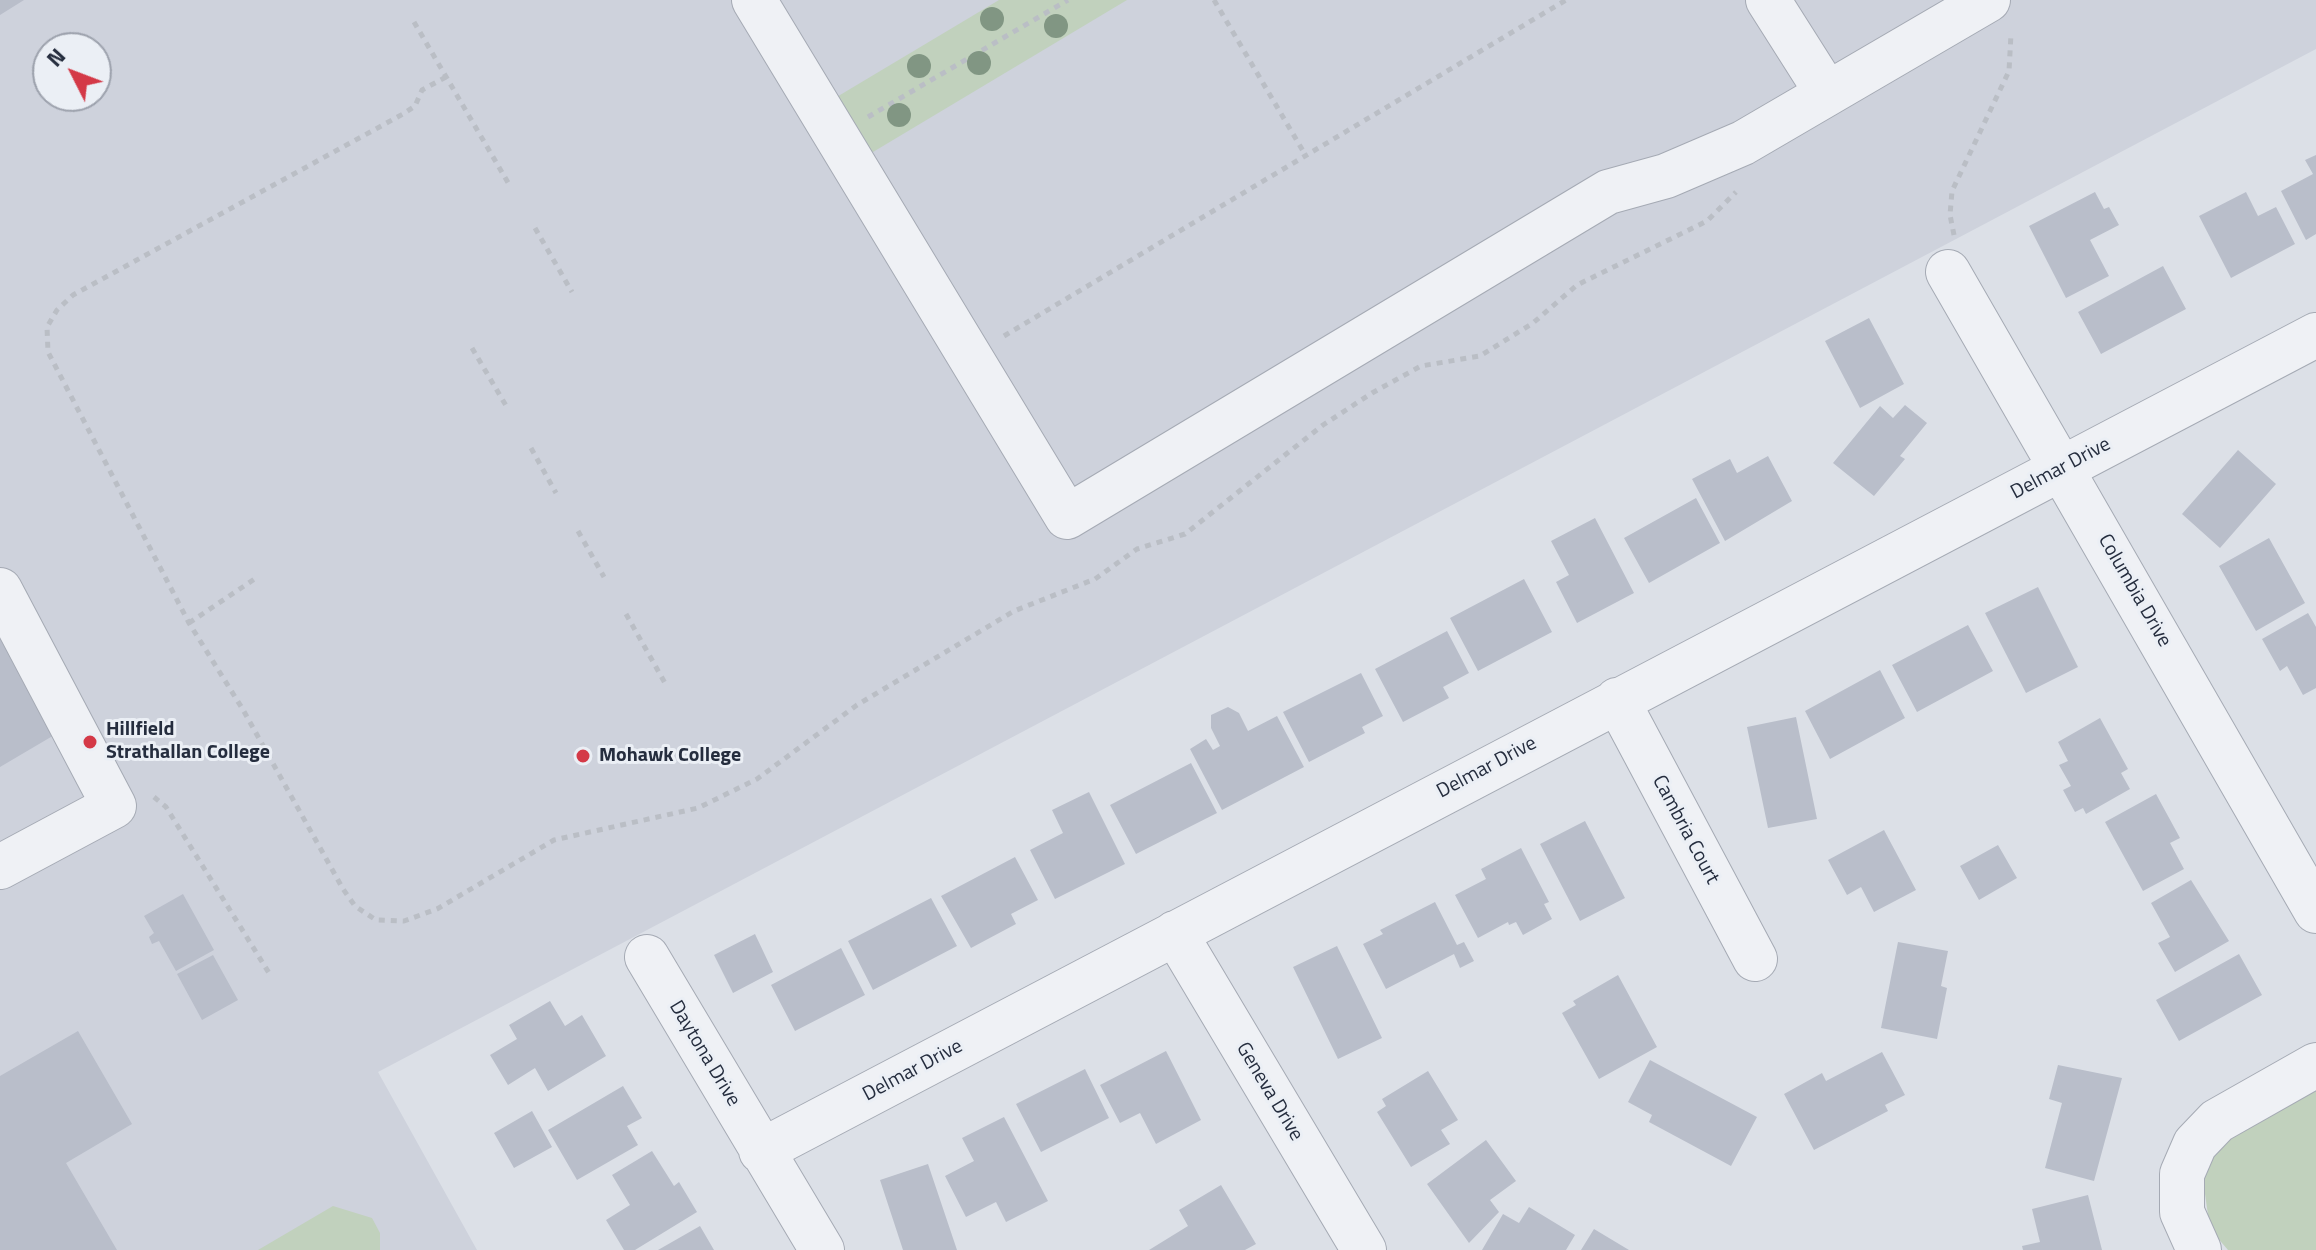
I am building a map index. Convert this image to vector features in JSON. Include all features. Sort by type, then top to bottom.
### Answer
[{"type":"street","points":[[754,0],[1067,517],[1608,192],[1706,160],[1743,143],[1827,93],[1999,17]]},
{"type":"street","points":[[1768,0],[1827,93]]},
{"type":"street","name":"Columbia Drive","points":[[1948,272],[2310,886]]},
{"type":"street","name":"Delmar Drive","points":[[761,1151],[2316,335]]},
{"type":"street","points":[[0,590],[114,806],[0,867]]},
{"type":"street","name":"Cambria Court","points":[[1617,700],[1755,959]]},
{"type":"street","name":"Geneva Drive","points":[[1175,933],[1364,1250]]},
{"type":"street","name":"Daytona Drive","points":[[647,957],[761,1151]]},
{"type":"street","points":[[2199,1250],[2182,1212],[2182,1174],[2195,1144],[2217,1121],[2316,1065]]},
{"type":"street","points":[[761,1151],[822,1250]]},
{"type":"path","points":[[865,119],[1068,0]]},
{"type":"path","points":[[1214,0],[1306,156]]},
{"type":"path","points":[[970,356],[1566,0]]},
{"type":"path","points":[[1948,272],[1955,237],[1950,215],[1952,191],[2009,71],[1999,17]]},
{"type":"path","points":[[414,22],[510,186]]},
{"type":"path","points":[[446,77],[422,90],[415,106],[403,114],[73,295],[57,310],[47,327],[48,352],[189,623],[242,708],[355,906],[376,920],[404,921],[437,909],[554,840],[698,808],[757,779],[857,705],[1014,611],[1095,579],[1137,549],[1185,534],[1323,425],[1372,393],[1421,366],[1480,356],[1533,323],[1577,285],[1707,221],[1731,195],[1742,190]]},
{"type":"path","points":[[535,228],[572,292]]},
{"type":"path","points":[[472,348],[508,409]]},
{"type":"path","points":[[531,448],[556,493]]},
{"type":"path","points":[[578,531],[604,577]]},
{"type":"path","points":[[189,623],[256,578]]},
{"type":"path","points":[[626,614],[665,683]]},
{"type":"path","points":[[142,788],[166,807],[269,973]]},
{"type":"shaded area","name":"Mohawk College","points":[[0,0],[2316,0],[2316,49],[378,1072],[477,1250],[0,1250]]},
{"type":"green space","points":[[999,0],[1127,0],[868,155],[835,98]]},
{"type":"green space","points":[[2316,1086],[2316,1250],[2228,1250],[2210,1229],[2203,1180],[2219,1145]]},
{"type":"green space","points":[[333,1206],[372,1218],[380,1233],[380,1250],[258,1250]]},
{"type":"building","points":[[0,0],[24,0],[0,15]]},
{"type":"building","points":[[2316,155],[2316,234],[2306,240],[2281,191],[2313,174],[2305,160]]},
{"type":"building","points":[[2095,192],[2104,209],[2109,207],[2119,225],[2090,240],[2109,276],[2066,298],[2029,226]]},
{"type":"building","points":[[2246,192],[2258,216],[2276,207],[2295,244],[2231,278],[2199,216]]},
{"type":"building","points":[[2163,266],[2186,309],[2101,354],[2078,312]]},
{"type":"building","points":[[1869,318],[1904,384],[1860,408],[1825,341]]},
{"type":"building","points":[[1905,405],[1927,423],[1900,456],[1905,459],[1874,496],[1833,463],[1880,406],[1893,418]]},
{"type":"building","points":[[2238,450],[2276,484],[2220,548],[2182,514]]},
{"type":"building","points":[[1768,456],[1792,501],[1725,541],[1692,479],[1730,459],[1737,473]]},
{"type":"building","points":[[1696,498],[1720,543],[1649,583],[1624,538]]},
{"type":"building","points":[[1595,518],[1634,593],[1577,623],[1556,582],[1569,575],[1551,541]]},
{"type":"building","points":[[2269,538],[2305,603],[2256,631],[2219,566]]},
{"type":"building","points":[[1524,579],[1552,632],[1478,671],[1450,618]]},
{"type":"building","points":[[2038,587],[2078,667],[2026,693],[1985,613]]},
{"type":"building","points":[[2308,613],[2316,627],[2316,688],[2303,695],[2287,666],[2280,671],[2262,639]]},
{"type":"building","points":[[1968,625],[1993,671],[1917,712],[1892,665]]},
{"type":"building","points":[[1447,631],[1469,673],[1443,687],[1449,698],[1403,722],[1375,669]]},
{"type":"building","points":[[0,637],[56,734],[0,767]]},
{"type":"building","points":[[1880,670],[1905,718],[1830,759],[1805,711]]},
{"type":"building","points":[[1361,673],[1383,716],[1362,727],[1365,733],[1309,762],[1283,712]]},
{"type":"building","points":[[1228,707],[1239,713],[1248,731],[1277,716],[1304,767],[1222,810],[1190,749],[1206,739],[1213,750],[1220,746],[1211,728],[1211,715]]},
{"type":"building","points":[[1796,717],[1817,819],[1768,828],[1747,727]]},
{"type":"building","points":[[2100,718],[2128,769],[2121,773],[2130,789],[2086,814],[2083,808],[2075,812],[2063,790],[2071,786],[2059,765],[2068,761],[2058,742]]},
{"type":"building","points":[[1191,763],[1217,813],[1136,854],[1110,805]]},
{"type":"building","points":[[1089,792],[1125,864],[1055,899],[1030,850],[1063,833],[1052,810]]},
{"type":"building","points":[[2156,794],[2180,838],[2170,843],[2184,869],[2143,891],[2105,822]]},
{"type":"building","points":[[1585,821],[1625,898],[1580,921],[1540,844]]},
{"type":"building","points":[[1884,830],[1916,890],[1874,912],[1861,887],[1847,895],[1828,860]]},
{"type":"building","points":[[1998,845],[2017,878],[1979,900],[1960,866]]},
{"type":"building","points":[[1521,848],[1549,902],[1544,904],[1552,919],[1523,935],[1516,922],[1509,925],[1508,922],[1478,938],[1455,895],[1486,879],[1481,869]]},
{"type":"building","points":[[1015,857],[1038,900],[1011,914],[1016,924],[971,948],[941,896]]},
{"type":"building","points":[[2191,880],[2229,941],[2175,972],[2158,943],[2170,937],[2151,903]]},
{"type":"building","points":[[183,894],[214,950],[176,971],[159,941],[152,944],[149,937],[154,933],[144,916]]},
{"type":"building","points":[[931,898],[957,946],[873,990],[848,941]]},
{"type":"building","points":[[1435,902],[1457,945],[1464,942],[1474,961],[1460,968],[1454,954],[1386,989],[1363,944],[1383,934],[1380,930]]},
{"type":"building","points":[[755,934],[773,972],[733,993],[714,955]]},
{"type":"building","points":[[1898,942],[1948,951],[1941,986],[1947,988],[1937,1039],[1881,1028]]},
{"type":"building","points":[[1337,946],[1382,1038],[1338,1059],[1293,967]]},
{"type":"building","points":[[841,948],[865,995],[795,1031],[771,985]]},
{"type":"building","points":[[2239,954],[2262,995],[2179,1041],[2156,1000]]},
{"type":"building","points":[[213,955],[238,1000],[202,1020],[177,974]]},
{"type":"building","points":[[1618,975],[1657,1047],[1599,1079],[1562,1013],[1576,1005],[1573,1001]]},
{"type":"building","points":[[550,1001],[565,1026],[582,1015],[606,1056],[548,1091],[535,1068],[508,1085],[490,1055],[517,1039],[509,1025]]},
{"type":"building","points":[[78,1031],[132,1124],[66,1163],[117,1250],[0,1250],[0,1076]]},
{"type":"building","points":[[1166,1051],[1201,1120],[1156,1144],[1140,1113],[1120,1123],[1100,1085]]},
{"type":"building","points":[[1882,1052],[1905,1095],[1885,1105],[1888,1111],[1814,1150],[1784,1094],[1822,1073],[1826,1081]]},
{"type":"building","points":[[1650,1060],[1757,1117],[1731,1166],[1649,1122],[1652,1115],[1628,1102]]},
{"type":"building","points":[[2058,1065],[2122,1078],[2094,1181],[2045,1168],[2062,1103],[2049,1099]]},
{"type":"building","points":[[1085,1069],[1109,1118],[1041,1152],[1016,1104]]},
{"type":"building","points":[[1428,1071],[1458,1120],[1441,1130],[1450,1144],[1411,1167],[1377,1112],[1386,1106],[1382,1099]]},
{"type":"building","points":[[623,1086],[642,1118],[627,1126],[638,1145],[577,1180],[548,1130]]},
{"type":"building","points":[[532,1111],[552,1147],[514,1168],[494,1133]]},
{"type":"building","points":[[1004,1117],[1048,1201],[1006,1222],[996,1202],[966,1217],[945,1176],[974,1161],[962,1138]]},
{"type":"building","points":[[1486,1140],[1516,1181],[1490,1200],[1499,1212],[1469,1243],[1427,1184]]},
{"type":"building","points":[[652,1151],[674,1186],[679,1182],[697,1212],[635,1250],[624,1250],[606,1220],[630,1205],[612,1175]]},
{"type":"building","points":[[928,1164],[957,1250],[903,1250],[880,1180]]},
{"type":"building","points":[[1221,1185],[1256,1244],[1245,1250],[1149,1250],[1188,1226],[1179,1210]]},
{"type":"building","points":[[2088,1195],[2102,1250],[2023,1250],[2022,1246],[2040,1242],[2032,1209]]},
{"type":"building","points":[[1529,1207],[1575,1235],[1566,1250],[1482,1250],[1503,1214],[1519,1223]]},
{"type":"building","points":[[700,1226],[714,1250],[658,1250]]},
{"type":"building","points":[[1594,1229],[1629,1250],[1581,1250]]},
{"type":"place","name":"Hillfield Strathallan College","points":[[90,742]]},
{"type":"place","name":"Mohawk College","points":[[583,756]]}]
